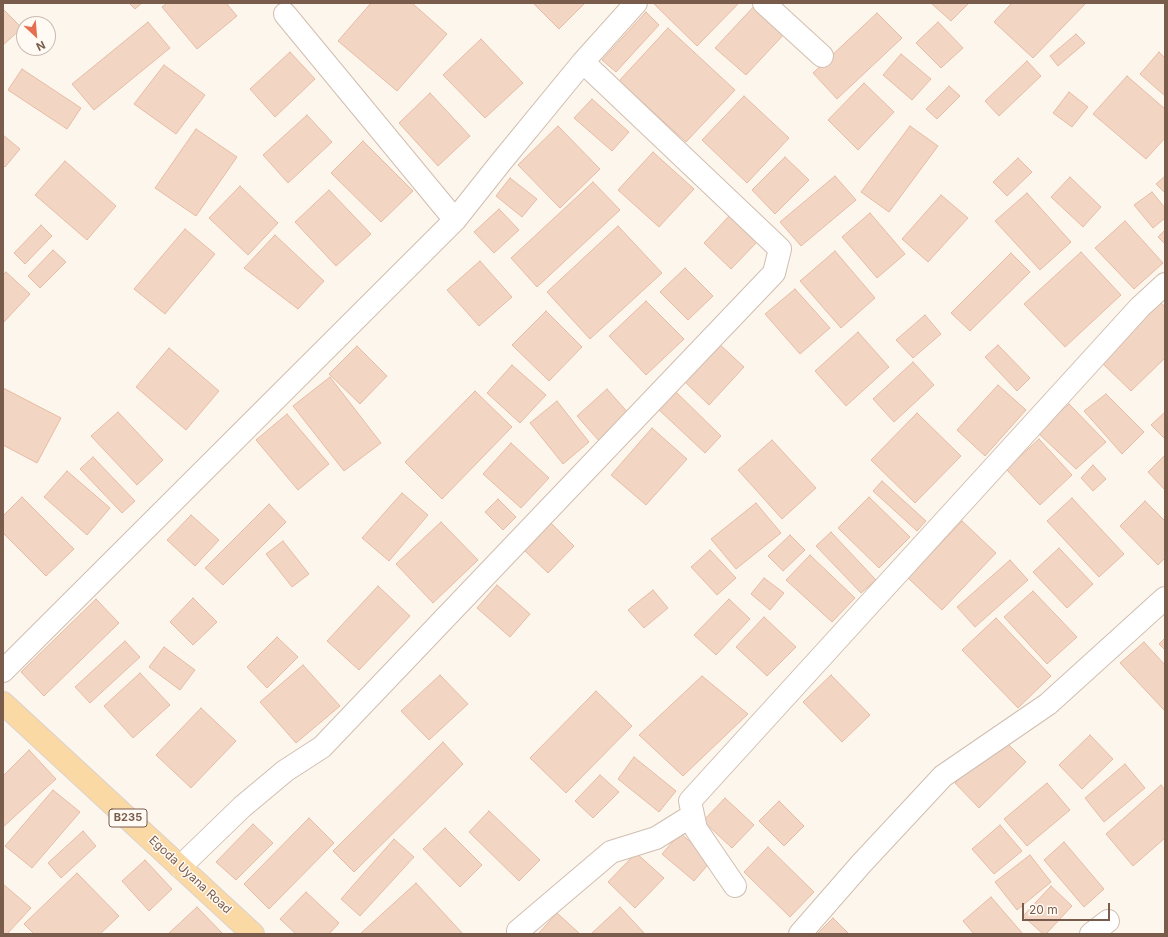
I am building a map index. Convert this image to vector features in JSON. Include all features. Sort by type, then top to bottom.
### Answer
[{"type":"main road","name":"Egoda Uyana Road","points":[[3,703],[253,934]]},
{"type":"street","points":[[3,671],[455,220],[583,62],[636,3]]},
{"type":"street","points":[[764,3],[822,56]]},
{"type":"street","points":[[285,14],[455,220]]},
{"type":"street","points":[[180,867],[242,807],[285,772],[322,746],[774,273],[780,249],[583,62]]},
{"type":"street","points":[[735,886],[696,829],[690,802],[1135,312],[1165,284]]},
{"type":"street","points":[[800,934],[861,864],[944,776],[1048,704],[1165,598]]},
{"type":"street","points":[[518,931],[612,852],[656,838],[693,815]]},
{"type":"building","points":[[129,3],[142,3],[135,9]]},
{"type":"building","points":[[167,3],[226,3],[237,16],[197,49],[162,7]]},
{"type":"building","points":[[371,3],[412,3],[447,34],[397,91],[338,41]]},
{"type":"building","points":[[533,3],[585,3],[559,29]]},
{"type":"building","points":[[653,3],[739,3],[697,46]]},
{"type":"building","points":[[757,3],[788,30],[746,75],[715,48]]},
{"type":"building","points":[[931,3],[969,3],[951,21]]},
{"type":"building","points":[[1012,3],[1086,3],[1033,58],[994,22]]},
{"type":"building","points":[[3,9],[16,22],[16,33],[3,45]]},
{"type":"building","points":[[646,12],[659,25],[616,72],[602,60]]},
{"type":"building","points":[[877,13],[902,38],[837,99],[813,73]]},
{"type":"building","points":[[148,22],[170,48],[94,110],[72,84]]},
{"type":"building","points":[[938,22],[963,48],[941,68],[916,43]]},
{"type":"building","points":[[668,28],[735,90],[686,142],[619,81]]},
{"type":"building","points":[[1076,34],[1085,43],[1058,66],[1050,56]]},
{"type":"building","points":[[481,39],[523,83],[485,118],[443,75]]},
{"type":"building","points":[[290,52],[315,79],[275,117],[250,89]]},
{"type":"building","points":[[1159,52],[1165,58],[1165,96],[1140,74]]},
{"type":"building","points":[[901,54],[931,79],[912,100],[883,75]]},
{"type":"building","points":[[1027,61],[1041,76],[999,116],[985,101]]},
{"type":"building","points":[[164,65],[205,95],[176,134],[134,104]]},
{"type":"building","points":[[22,69],[81,108],[67,129],[8,90]]},
{"type":"building","points":[[1127,76],[1165,109],[1165,138],[1146,159],[1093,114]]},
{"type":"building","points":[[864,83],[894,112],[858,150],[828,120]]},
{"type":"building","points":[[949,86],[960,96],[937,119],[926,109]]},
{"type":"building","points":[[1069,92],[1088,107],[1072,127],[1053,113]]},
{"type":"building","points":[[430,93],[470,136],[438,166],[399,123]]},
{"type":"building","points":[[744,96],[789,138],[747,183],[702,140]]},
{"type":"building","points":[[592,99],[629,132],[612,151],[574,118]]},
{"type":"building","points":[[307,115],[332,142],[288,183],[263,155]]},
{"type":"building","points":[[558,126],[600,169],[560,208],[518,165]]},
{"type":"building","points":[[910,126],[938,146],[889,212],[861,192]]},
{"type":"building","points":[[196,129],[237,157],[196,216],[155,188]]},
{"type":"building","points":[[3,135],[20,149],[5,167],[3,165]]},
{"type":"building","points":[[363,141],[413,191],[381,222],[331,173]]},
{"type":"building","points":[[653,152],[694,189],[659,227],[618,190]]},
{"type":"building","points":[[785,157],[809,180],[775,214],[752,190]]},
{"type":"building","points":[[1018,158],[1032,172],[1007,196],[993,182]]},
{"type":"building","points":[[65,161],[116,206],[87,240],[35,195]]},
{"type":"building","points":[[835,176],[856,200],[801,246],[780,222]]},
{"type":"building","points":[[1165,176],[1165,193],[1156,184]]},
{"type":"building","points":[[1070,177],[1101,207],[1083,227],[1051,197]]},
{"type":"building","points":[[510,178],[537,199],[522,217],[496,196]]},
{"type":"building","points":[[593,182],[620,210],[537,287],[511,258]]},
{"type":"building","points":[[240,186],[278,223],[248,255],[209,218]]},
{"type":"building","points":[[329,190],[371,234],[336,266],[295,222]]},
{"type":"building","points":[[1152,192],[1165,208],[1165,218],[1153,228],[1134,205]]},
{"type":"building","points":[[1027,193],[1071,242],[1040,270],[995,221]]},
{"type":"building","points":[[941,195],[968,218],[928,262],[902,239]]},
{"type":"building","points":[[499,209],[519,230],[494,253],[474,232]]},
{"type":"building","points":[[870,213],[905,254],[877,278],[842,237]]},
{"type":"building","points":[[730,215],[758,241],[731,269],[704,243]]},
{"type":"building","points":[[1125,221],[1163,263],[1134,289],[1095,248]]},
{"type":"building","points":[[41,225],[52,236],[25,264],[14,253]]},
{"type":"building","points":[[618,226],[662,273],[590,339],[547,292]]},
{"type":"building","points":[[185,229],[215,254],[165,314],[134,289]]},
{"type":"building","points":[[1165,230],[1165,244],[1158,237]]},
{"type":"building","points":[[275,235],[324,281],[298,309],[244,268]]},
{"type":"building","points":[[53,250],[66,262],[40,288],[28,276]]},
{"type":"building","points":[[835,251],[875,298],[841,328],[800,281]]},
{"type":"building","points":[[1081,252],[1121,295],[1065,347],[1024,304]]},
{"type":"building","points":[[1011,253],[1030,272],[970,331],[951,313]]},
{"type":"building","points":[[480,261],[512,297],[479,326],[447,290]]},
{"type":"building","points":[[685,268],[713,296],[688,320],[660,292]]},
{"type":"building","points":[[6,272],[30,294],[3,323],[3,275]]},
{"type":"building","points":[[795,289],[830,328],[800,354],[765,314]]},
{"type":"building","points":[[646,301],[684,339],[646,375],[609,336]]},
{"type":"building","points":[[1159,301],[1165,307],[1165,358],[1131,391],[1100,361]]},
{"type":"building","points":[[546,311],[582,347],[549,381],[512,345]]},
{"type":"building","points":[[925,315],[941,334],[913,358],[896,340]]},
{"type":"building","points":[[858,332],[889,367],[846,406],[815,371]]},
{"type":"building","points":[[717,342],[744,367],[709,405],[682,379]]},
{"type":"building","points":[[998,345],[1030,378],[1017,391],[985,357]]},
{"type":"building","points":[[357,346],[387,376],[360,404],[329,374]]},
{"type":"building","points":[[169,348],[219,391],[186,430],[136,387]]},
{"type":"building","points":[[913,362],[934,385],[894,422],[873,399]]},
{"type":"building","points":[[512,365],[546,395],[520,423],[487,393]]},
{"type":"building","points":[[330,377],[381,443],[344,471],[293,406]]},
{"type":"building","points":[[998,385],[1026,410],[985,456],[957,430]]},
{"type":"building","points":[[3,388],[61,418],[37,463],[3,445]]},
{"type":"building","points":[[607,389],[630,415],[600,442],[577,416]]},
{"type":"building","points":[[475,391],[512,427],[442,499],[405,462]]},
{"type":"building","points":[[675,391],[721,436],[705,453],[657,408]]},
{"type":"building","points":[[1106,394],[1144,432],[1122,454],[1084,411]]},
{"type":"building","points":[[557,401],[589,442],[563,464],[530,423]]},
{"type":"building","points":[[1069,404],[1106,442],[1076,469],[1037,432]]},
{"type":"building","points":[[118,412],[163,460],[137,485],[91,436]]},
{"type":"building","points":[[1165,412],[1165,439],[1151,425]]},
{"type":"building","points":[[917,413],[961,456],[915,503],[871,460]]},
{"type":"building","points":[[287,414],[329,464],[298,490],[256,440]]},
{"type":"building","points":[[652,428],[687,459],[646,505],[611,475]]},
{"type":"building","points":[[1039,439],[1072,475],[1040,505],[1006,469]]},
{"type":"building","points":[[772,440],[816,488],[782,519],[738,470]]},
{"type":"building","points":[[511,443],[549,478],[521,508],[483,474]]},
{"type":"building","points":[[1165,455],[1165,490],[1148,472]]},
{"type":"building","points":[[93,457],[135,501],[122,513],[80,469]]},
{"type":"building","points":[[1093,465],[1106,479],[1093,491],[1081,478]]},
{"type":"building","points":[[67,471],[110,508],[87,535],[44,497]]},
{"type":"building","points":[[882,481],[926,521],[917,531],[873,491]]},
{"type":"building","points":[[402,493],[428,515],[389,561],[362,538]]},
{"type":"building","points":[[22,497],[74,549],[46,576],[3,533],[3,516]]},
{"type":"building","points":[[869,497],[910,537],[879,568],[838,528]]},
{"type":"building","points":[[1072,498],[1124,554],[1099,577],[1047,521]]},
{"type":"building","points":[[498,499],[516,517],[503,530],[485,512]]},
{"type":"building","points":[[1145,501],[1165,521],[1165,558],[1158,565],[1120,526]]},
{"type":"building","points":[[756,503],[781,533],[736,569],[711,539]]},
{"type":"building","points":[[269,504],[286,522],[223,585],[205,568]]},
{"type":"building","points":[[191,515],[219,540],[195,566],[167,540]]},
{"type":"building","points":[[962,521],[996,553],[942,610],[908,578]]},
{"type":"building","points":[[441,522],[478,560],[433,603],[396,564]]},
{"type":"building","points":[[551,523],[574,546],[548,573],[524,550]]},
{"type":"building","points":[[831,532],[876,580],[861,593],[816,546]]},
{"type":"building","points":[[790,535],[805,550],[783,571],[768,556]]},
{"type":"building","points":[[283,541],[309,574],[292,587],[266,554]]},
{"type":"building","points":[[1059,548],[1093,584],[1067,608],[1033,572]]},
{"type":"building","points":[[710,550],[736,578],[717,595],[691,567]]},
{"type":"building","points":[[810,555],[855,598],[832,622],[786,580]]},
{"type":"building","points":[[1010,560],[1028,580],[975,627],[957,607]]},
{"type":"building","points":[[764,578],[784,593],[770,610],[751,594]]},
{"type":"building","points":[[497,585],[530,614],[510,637],[477,608]]},
{"type":"building","points":[[378,586],[410,616],[359,670],[327,641]]},
{"type":"building","points":[[653,590],[668,608],[644,628],[628,610]]},
{"type":"building","points":[[1033,591],[1077,637],[1047,664],[1004,617]]},
{"type":"building","points":[[193,598],[217,622],[193,645],[170,622]]},
{"type":"building","points":[[96,599],[119,623],[44,696],[21,672]]},
{"type":"building","points":[[729,599],[750,619],[716,655],[694,635]]},
{"type":"building","points":[[764,617],[796,647],[767,676],[736,647]]},
{"type":"building","points":[[996,618],[1051,676],[1018,708],[962,650]]},
{"type":"building","points":[[277,637],[298,657],[267,688],[247,667]]},
{"type":"building","points":[[1165,638],[1165,650],[1159,644]]},
{"type":"building","points":[[125,641],[140,657],[90,703],[75,687]]},
{"type":"building","points":[[1144,642],[1165,665],[1164,710],[1120,663]]},
{"type":"building","points":[[164,647],[195,670],[180,690],[149,667]]},
{"type":"building","points":[[303,665],[340,706],[296,743],[260,702]]},
{"type":"building","points":[[140,673],[170,705],[133,738],[104,706]]},
{"type":"building","points":[[440,675],[468,704],[429,740],[401,711]]},
{"type":"building","points":[[831,675],[870,715],[842,742],[803,702]]},
{"type":"building","points":[[702,676],[748,714],[683,776],[639,735]]},
{"type":"building","points":[[596,691],[632,726],[566,793],[530,758]]},
{"type":"building","points":[[201,708],[236,741],[191,788],[156,755]]},
{"type":"building","points":[[1090,735],[1113,759],[1082,789],[1059,765]]},
{"type":"building","points":[[1002,738],[1026,762],[979,808],[955,783]]},
{"type":"building","points":[[443,742],[463,764],[354,872],[333,851]]},
{"type":"building","points":[[29,750],[56,779],[3,827],[3,776]]},
{"type":"building","points":[[634,757],[676,791],[659,812],[618,779]]},
{"type":"building","points":[[1125,764],[1145,788],[1104,822],[1085,798]]},
{"type":"building","points":[[600,775],[619,792],[593,818],[575,801]]},
{"type":"building","points":[[1047,783],[1070,810],[1027,846],[1004,819]]},
{"type":"building","points":[[1161,785],[1165,790],[1165,838],[1133,866],[1106,834]]},
{"type":"building","points":[[53,790],[80,812],[32,868],[5,846]]},
{"type":"building","points":[[725,798],[754,825],[732,848],[703,821]]},
{"type":"building","points":[[779,801],[804,826],[784,846],[759,821]]},
{"type":"building","points":[[489,811],[540,860],[519,881],[469,832]]},
{"type":"building","points":[[309,818],[334,843],[269,909],[244,884]]},
{"type":"building","points":[[253,824],[273,843],[236,880],[216,862]]},
{"type":"building","points":[[1000,825],[1022,851],[994,874],[972,849]]},
{"type":"building","points":[[445,828],[482,865],[460,887],[423,849]]},
{"type":"building","points":[[83,831],[96,846],[61,878],[48,863]]},
{"type":"building","points":[[680,833],[712,860],[694,881],[662,854]]},
{"type":"building","points":[[394,839],[414,857],[360,916],[341,899]]},
{"type":"building","points":[[1064,842],[1104,889],[1084,907],[1044,860]]},
{"type":"building","points":[[768,847],[814,892],[790,917],[744,872]]},
{"type":"building","points":[[636,853],[664,878],[635,908],[608,882]]},
{"type":"building","points":[[1030,855],[1051,882],[1017,910],[995,882]]},
{"type":"building","points":[[145,860],[172,889],[149,911],[122,881]]},
{"type":"building","points":[[77,873],[119,916],[100,934],[34,934],[24,924]]},
{"type":"building","points":[[416,883],[463,934],[360,934]]},
{"type":"building","points":[[3,884],[31,908],[7,934],[3,934]]},
{"type":"building","points":[[1051,886],[1072,906],[1046,934],[1043,934],[1023,916]]},
{"type":"building","points":[[306,892],[339,923],[329,934],[296,934],[280,919]]},
{"type":"building","points":[[991,897],[1023,934],[974,934],[963,921]]},
{"type":"building","points":[[197,907],[223,934],[168,934]]},
{"type":"building","points":[[620,907],[645,934],[592,933]]},
{"type":"building","points":[[557,913],[580,934],[538,934]]},
{"type":"building","points":[[833,918],[849,934],[817,934]]}]
